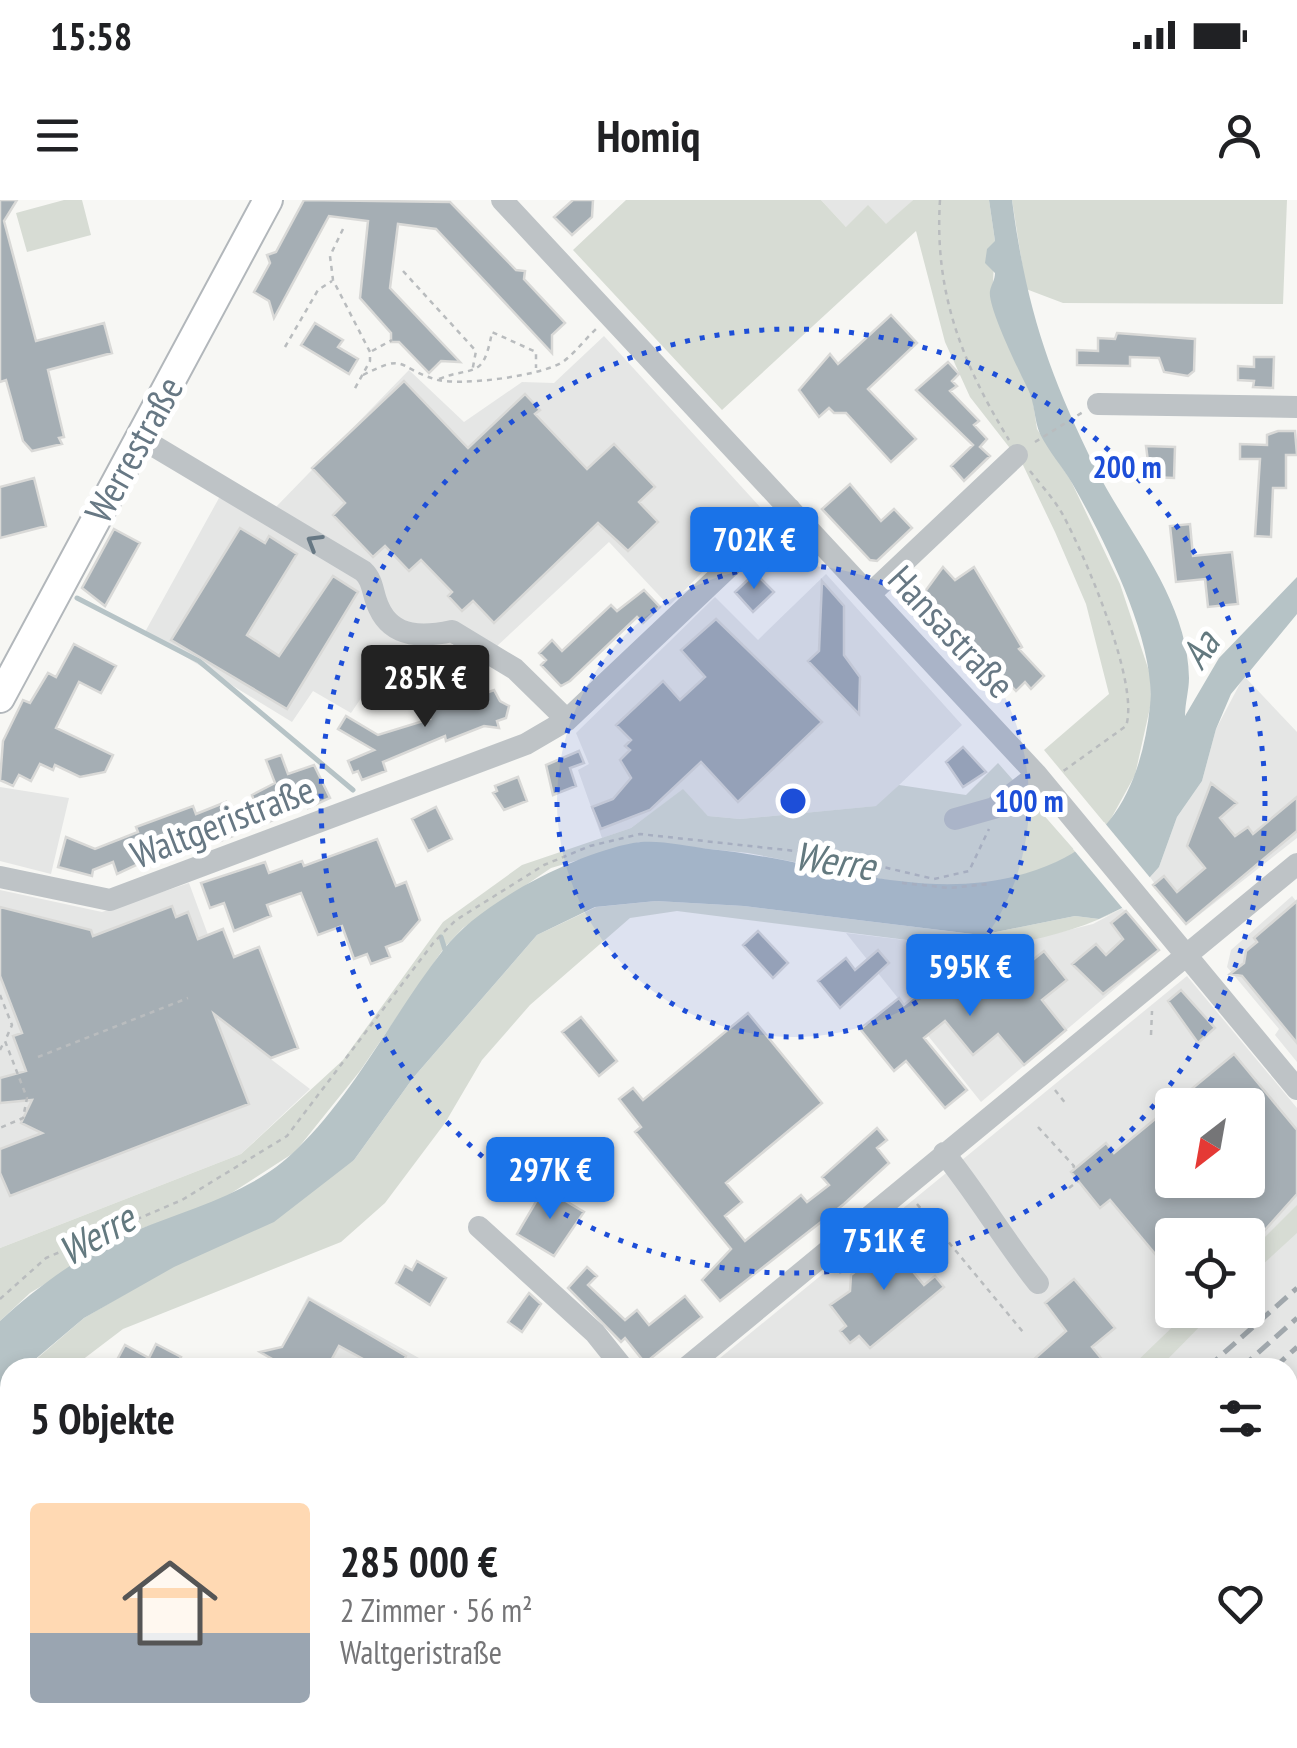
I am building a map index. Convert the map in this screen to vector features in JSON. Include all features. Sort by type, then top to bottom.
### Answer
[{"type":"main road","name":"Werrestraße","points":[[2,689],[268,200]]},
{"type":"street","name":"Hansastraße","points":[[502,200],[1044,783],[1297,1089]]},
{"type":"street","points":[[1092,407],[1297,407]]},
{"type":"street","points":[[139,437],[371,578],[379,608],[393,625],[424,638],[452,630],[515,669],[567,720]]},
{"type":"street","points":[[870,594],[1020,452]]},
{"type":"street","name":"Waltgeristraße","points":[[0,876],[110,900],[526,744],[567,720],[790,509]]},
{"type":"street","points":[[955,819],[994,808],[1044,783]]},
{"type":"street","points":[[698,1358],[1297,864]]},
{"type":"street","points":[[944,1153],[970,1184],[988,1220],[1038,1282]]},
{"type":"street","points":[[479,1227],[595,1332],[615,1358]]},
{"type":"path","points":[[940,200],[937,244],[965,363],[1062,512],[1092,579],[1130,690],[1126,726],[1044,783]]},
{"type":"path","points":[[343,229],[330,256],[333,280],[370,352],[354,390]]},
{"type":"path","points":[[403,271],[440,306],[476,351],[472,374]]},
{"type":"path","points":[[285,347],[318,290],[333,280]]},
{"type":"path","points":[[363,375],[389,362],[407,364],[436,380],[493,380],[561,364],[610,315]]},
{"type":"path","points":[[436,380],[472,374],[484,360],[492,332],[536,352],[536,370]]},
{"type":"path","points":[[370,352],[392,340]]},
{"type":"path","points":[[1020,452],[1092,407]]},
{"type":"path","points":[[0,1299],[46,1258],[182,1200],[287,1136],[434,942],[456,920],[544,865],[590,846],[640,834],[832,855],[934,880],[969,871],[986,842],[994,808]]},
{"type":"path","points":[[902,883],[950,888],[990,884]]},
{"type":"path","points":[[0,994],[12,1026],[0,1050]]},
{"type":"path","points":[[38,1057],[188,998]]},
{"type":"path","points":[[0,1128],[24,1118],[27,1098],[5,1041]]},
{"type":"path","points":[[1054,1089],[1066,1104]]},
{"type":"path","points":[[1038,1128],[1074,1166],[1071,1172]]},
{"type":"path","points":[[1068,1188],[1078,1180]]},
{"type":"path","points":[[903,1188],[1023,1332]]},
{"type":"shaded area","points":[[64,200],[82,200],[91,235],[27,252],[16,213]]},
{"type":"shaded area","points":[[626,200],[821,200],[846,227],[868,205],[886,224],[913,200],[989,200],[995,241],[992,304],[1032,395],[1037,429],[1071,481],[1120,584],[1150,674],[1151,703],[1135,775],[1107,826],[1044,750],[1109,694],[1086,604],[1023,465],[970,397],[945,342],[916,231],[722,410],[573,250]]},
{"type":"shaded area","points":[[821,200],[913,200],[886,225],[846,227]]},
{"type":"shaded area","points":[[989,200],[1012,200],[1024,273],[1052,370],[1096,469],[1154,569],[1179,622],[1189,678],[1185,716],[1219,658],[1297,577],[1297,614],[1231,694],[1216,729],[1202,781],[1177,817],[1159,867],[1122,908],[1099,919],[1075,916],[981,935],[744,906],[656,901],[595,907],[537,935],[413,1078],[354,1160],[274,1222],[174,1267],[84,1318],[37,1358],[0,1358],[0,1321],[47,1282],[99,1248],[240,1189],[296,1150],[356,1078],[444,949],[481,914],[530,882],[610,849],[652,842],[753,855],[884,879],[970,883],[1013,877],[1056,862],[1078,850],[1112,818],[1134,777],[1147,731],[1150,681],[1145,652],[1125,591],[1098,532],[1040,434],[1030,394],[994,310],[990,291],[995,273],[985,263],[987,249],[995,241]]},
{"type":"shaded area","points":[[1012,200],[1287,200],[1283,304],[1063,303],[1026,289]]},
{"type":"shaded area","points":[[604,336],[760,507],[749,525],[669,606],[609,542],[483,659],[455,641],[408,705],[372,682],[351,713],[313,691],[292,722],[145,632],[219,498],[274,509],[409,370],[464,422],[522,382],[554,383]]},
{"type":"shaded area","points":[[826,574],[962,725],[877,806],[740,819],[708,816],[683,790],[631,828],[602,838],[578,770],[589,764],[576,733],[715,597],[758,640]]},
{"type":"shaded area","points":[[1244,676],[1297,732],[1297,838],[1189,923],[1184,922],[1149,876],[1159,867],[1177,817],[1202,781],[1216,729]]},
{"type":"shaded area","points":[[998,763],[1077,853],[1025,877],[950,888],[902,883],[748,853],[640,842],[551,868],[463,928],[444,948],[360,1071],[295,1152],[216,1203],[131,1232],[30,1293],[0,1321],[0,1248],[241,1154],[343,1060],[443,922],[522,865],[631,828],[683,789],[708,816],[740,819],[876,806],[899,785],[966,795]]},
{"type":"shaded area","points":[[0,787],[69,798],[51,874],[0,861]]},
{"type":"shaded area","points":[[189,883],[247,1041],[310,1089],[241,1154],[0,1248],[0,890],[102,912]]},
{"type":"shaded area","points":[[1292,896],[1297,902],[1297,1062],[1275,1035],[1279,1029],[1227,967],[1231,950]]},
{"type":"shaded area","points":[[656,901],[744,906],[981,935],[1075,916],[1098,919],[1049,936],[971,948],[677,911],[630,918],[530,1005],[482,1060],[445,1123],[385,1203],[341,1242],[123,1329],[85,1358],[38,1358],[84,1318],[354,1160],[413,1078],[537,935],[596,907]]},
{"type":"shaded area","points":[[1123,908],[1157,946],[1156,954],[981,1102],[846,933],[971,948],[1004,946],[1093,924]]},
{"type":"shaded area","points":[[1187,976],[1297,1108],[1297,1358],[720,1358]]},
{"type":"shaded area","points":[[1297,1205],[1297,1233],[1265,1262],[1265,1237]]},
{"type":"shaded area","points":[[308,1296],[419,1358],[276,1358]]},
{"type":"shaded area","points":[[1171,1328],[1198,1328],[1169,1358],[1140,1358]]},
{"type":"pier","points":[[1104,822],[1152,880],[1124,910],[1073,849]]},
{"type":"building","points":[[0,200],[17,200],[4,221],[36,341],[104,323],[112,353],[48,370],[64,437],[59,438],[62,444],[32,451],[23,441],[6,380],[0,382]]},
{"type":"building","points":[[304,200],[450,202],[516,270],[525,271],[524,279],[565,323],[552,335],[552,353],[436,229],[398,224],[390,288],[460,362],[441,361],[429,373],[399,342],[391,342],[391,333],[360,298],[368,221],[329,216],[274,318],[269,301],[254,292],[270,263],[267,255],[276,252]]},
{"type":"building","points":[[573,200],[593,200],[592,217],[572,235],[554,217]]},
{"type":"building","points":[[891,315],[917,343],[868,389],[916,439],[891,462],[846,413],[834,413],[829,408],[819,417],[799,390],[830,354],[838,364]]},
{"type":"building","points":[[315,323],[343,340],[338,347],[358,359],[349,374],[301,345]]},
{"type":"building","points":[[1117,333],[1195,339],[1194,371],[1188,376],[1164,372],[1159,358],[1130,357],[1130,366],[1077,365],[1077,350],[1098,351],[1098,338],[1115,339]]},
{"type":"building","points":[[1254,357],[1274,357],[1273,388],[1253,387],[1254,381],[1238,380],[1238,366],[1254,367]]},
{"type":"building","points":[[948,362],[959,374],[952,381],[957,386],[950,391],[979,421],[974,425],[987,439],[980,447],[990,456],[964,481],[951,466],[973,445],[916,390]]},
{"type":"building","points":[[404,381],[468,448],[525,394],[540,410],[535,414],[587,469],[614,444],[655,487],[639,502],[658,522],[628,551],[598,523],[494,623],[473,601],[462,611],[448,596],[452,592],[421,560],[409,571],[385,546],[373,557],[333,515],[345,503],[312,468]]},
{"type":"building","points":[[1295,431],[1297,455],[1286,455],[1286,488],[1273,488],[1271,537],[1255,536],[1260,459],[1240,459],[1240,444],[1267,445],[1267,435]]},
{"type":"building","points":[[1146,446],[1175,447],[1174,478],[1150,477]]},
{"type":"building","points":[[34,478],[46,526],[0,538],[0,487]]},
{"type":"building","points":[[850,484],[881,521],[894,509],[912,528],[877,561],[870,560],[822,509]]},
{"type":"building","points":[[1190,524],[1193,556],[1232,552],[1238,604],[1208,607],[1205,579],[1176,582],[1170,526]]},
{"type":"building","points":[[240,528],[265,543],[269,536],[297,554],[247,635],[279,656],[333,576],[358,592],[287,709],[171,640]]},
{"type":"building","points":[[114,529],[140,543],[105,606],[82,588]]},
{"type":"building","points":[[943,567],[955,580],[974,567],[1022,647],[1019,649],[1044,676],[1031,689],[1025,682],[1016,691],[924,593]]},
{"type":"building","points":[[755,573],[774,592],[753,612],[735,592]]},
{"type":"building","points":[[822,581],[844,606],[844,655],[860,677],[859,714],[808,661],[819,651]]},
{"type":"building","points":[[644,590],[660,607],[643,623],[637,617],[570,681],[561,686],[541,665],[546,660],[539,653],[552,640],[562,651],[611,605],[617,611]]},
{"type":"building","points":[[716,619],[822,722],[738,802],[701,762],[650,810],[601,829],[592,807],[613,799],[631,778],[620,760],[630,750],[625,746],[631,740],[616,725],[663,681],[680,700],[705,677],[681,650]]},
{"type":"building","points":[[74,644],[116,666],[101,693],[79,682],[56,728],[113,755],[105,772],[80,777],[55,765],[53,770],[40,764],[31,781],[19,775],[13,786],[0,780],[3,741],[23,700],[30,703],[48,673],[56,677]]},
{"type":"building","points":[[485,689],[486,693],[494,690],[500,701],[509,706],[506,718],[497,721],[499,728],[484,726],[446,741],[445,736],[383,762],[386,771],[362,780],[358,771],[353,773],[348,761],[374,750],[338,729],[346,716],[378,735],[430,719],[426,709]]},
{"type":"building","points":[[963,747],[986,772],[963,787],[946,762]]},
{"type":"building","points":[[579,751],[584,763],[570,768],[576,786],[553,795],[546,765]]},
{"type":"building","points":[[281,755],[288,774],[314,765],[330,798],[308,808],[304,797],[281,805],[284,815],[262,825],[252,795],[275,783],[266,760]]},
{"type":"building","points":[[518,777],[527,801],[504,810],[493,793],[497,791],[495,786]]},
{"type":"building","points":[[1211,783],[1237,803],[1220,818],[1235,836],[1248,827],[1253,834],[1297,797],[1297,831],[1186,924],[1153,885],[1164,876],[1177,892],[1205,868],[1187,846]]},
{"type":"building","points":[[226,802],[238,834],[218,842],[214,833],[196,837],[117,874],[113,862],[93,870],[92,876],[58,867],[66,837],[95,849],[138,832],[136,827],[193,806],[196,814]]},
{"type":"building","points":[[436,807],[452,839],[428,851],[412,819]]},
{"type":"building","points":[[377,839],[396,886],[406,882],[420,920],[402,941],[386,947],[390,957],[371,964],[367,954],[354,959],[342,926],[318,935],[301,893],[267,905],[271,916],[234,931],[224,903],[210,908],[201,883],[265,862],[269,873],[302,861],[304,866]]},
{"type":"building","points":[[1297,901],[1297,1043],[1242,976],[1230,974],[1244,963],[1246,951],[1257,942],[1254,938]]},
{"type":"building","points":[[172,906],[176,917],[188,912],[198,939],[223,929],[234,957],[259,947],[298,1048],[271,1058],[214,1014],[249,1104],[10,1196],[0,1173],[0,1149],[42,1133],[21,1123],[32,1100],[0,1103],[0,1078],[26,1071],[13,1036],[22,1033],[0,976],[0,907],[91,930],[93,936]]},
{"type":"building","points":[[1126,911],[1159,950],[1103,994],[1072,964],[1096,944],[1106,955],[1123,939],[1111,923]]},
{"type":"building","points":[[758,931],[788,963],[773,978],[743,945]]},
{"type":"building","points":[[878,950],[889,963],[840,1008],[818,981],[846,958],[855,970]]},
{"type":"building","points":[[1044,951],[1067,980],[1042,1000],[1066,1030],[1024,1065],[998,1034],[973,1055],[945,1021],[924,1038],[967,1090],[945,1108],[906,1061],[894,1071],[860,1029],[899,998],[904,1005],[956,961],[966,973],[978,964],[986,974],[999,963],[1010,978]]},
{"type":"building","points":[[1181,990],[1215,1028],[1198,1043],[1168,1001]]},
{"type":"building","points":[[748,1013],[822,1103],[726,1183],[742,1202],[725,1216],[745,1241],[801,1195],[807,1202],[829,1185],[822,1177],[877,1128],[887,1140],[877,1148],[889,1163],[844,1204],[720,1301],[702,1280],[731,1249],[635,1132],[641,1127],[619,1099],[633,1088],[643,1100]]},
{"type":"building","points":[[581,1017],[617,1061],[599,1076],[562,1032]]},
{"type":"building","points":[[1234,1054],[1262,1088],[1193,1088]]},
{"type":"building","points":[[1265,1091],[1297,1130],[1297,1194],[1265,1230],[1265,1218],[1155,1218],[1155,1254],[1110,1200],[1100,1208],[1071,1172],[1106,1143],[1114,1153],[1155,1119],[1155,1198],[1265,1198]]},
{"type":"building","points":[[544,1188],[584,1212],[554,1256],[517,1234]]},
{"type":"building","points":[[903,1233],[920,1234],[919,1251],[905,1262],[924,1285],[935,1276],[944,1287],[870,1348],[859,1336],[850,1343],[840,1331],[846,1326],[830,1305],[850,1291],[851,1275]]},
{"type":"building","points":[[417,1261],[446,1278],[430,1305],[396,1283],[405,1266],[412,1270]]},
{"type":"building","points":[[587,1267],[597,1276],[588,1285],[625,1320],[637,1310],[649,1325],[685,1296],[702,1317],[651,1358],[641,1358],[625,1338],[621,1342],[568,1288]]},
{"type":"building","points":[[1074,1279],[1115,1328],[1092,1347],[1101,1358],[1035,1358],[1066,1331],[1045,1303]]},
{"type":"building","points":[[529,1293],[541,1304],[522,1332],[508,1322]]},
{"type":"building","points":[[309,1299],[406,1356],[361,1358],[339,1346],[332,1358],[270,1358],[260,1352],[282,1347]]},
{"type":"building","points":[[156,1344],[181,1357],[180,1358],[149,1358]]},
{"type":"building","points":[[125,1345],[149,1358],[118,1358]]},
{"type":"waterway","points":[[77,598],[199,661],[353,790]]},
{"type":"waterway","points":[[441,937],[446,953]]},
{"type":"railway","points":[[1218,1358],[1297,1288]]},
{"type":"railway","points":[[1252,1358],[1297,1318]]},
{"type":"railway","points":[[1285,1358],[1297,1347]]},
{"type":"water label","name":"Aa","points":[[1199,649]]},
{"type":"water label","name":"Werre","points":[[835,860]]},
{"type":"water label","name":"Werre","points":[[96,1234]]}]
